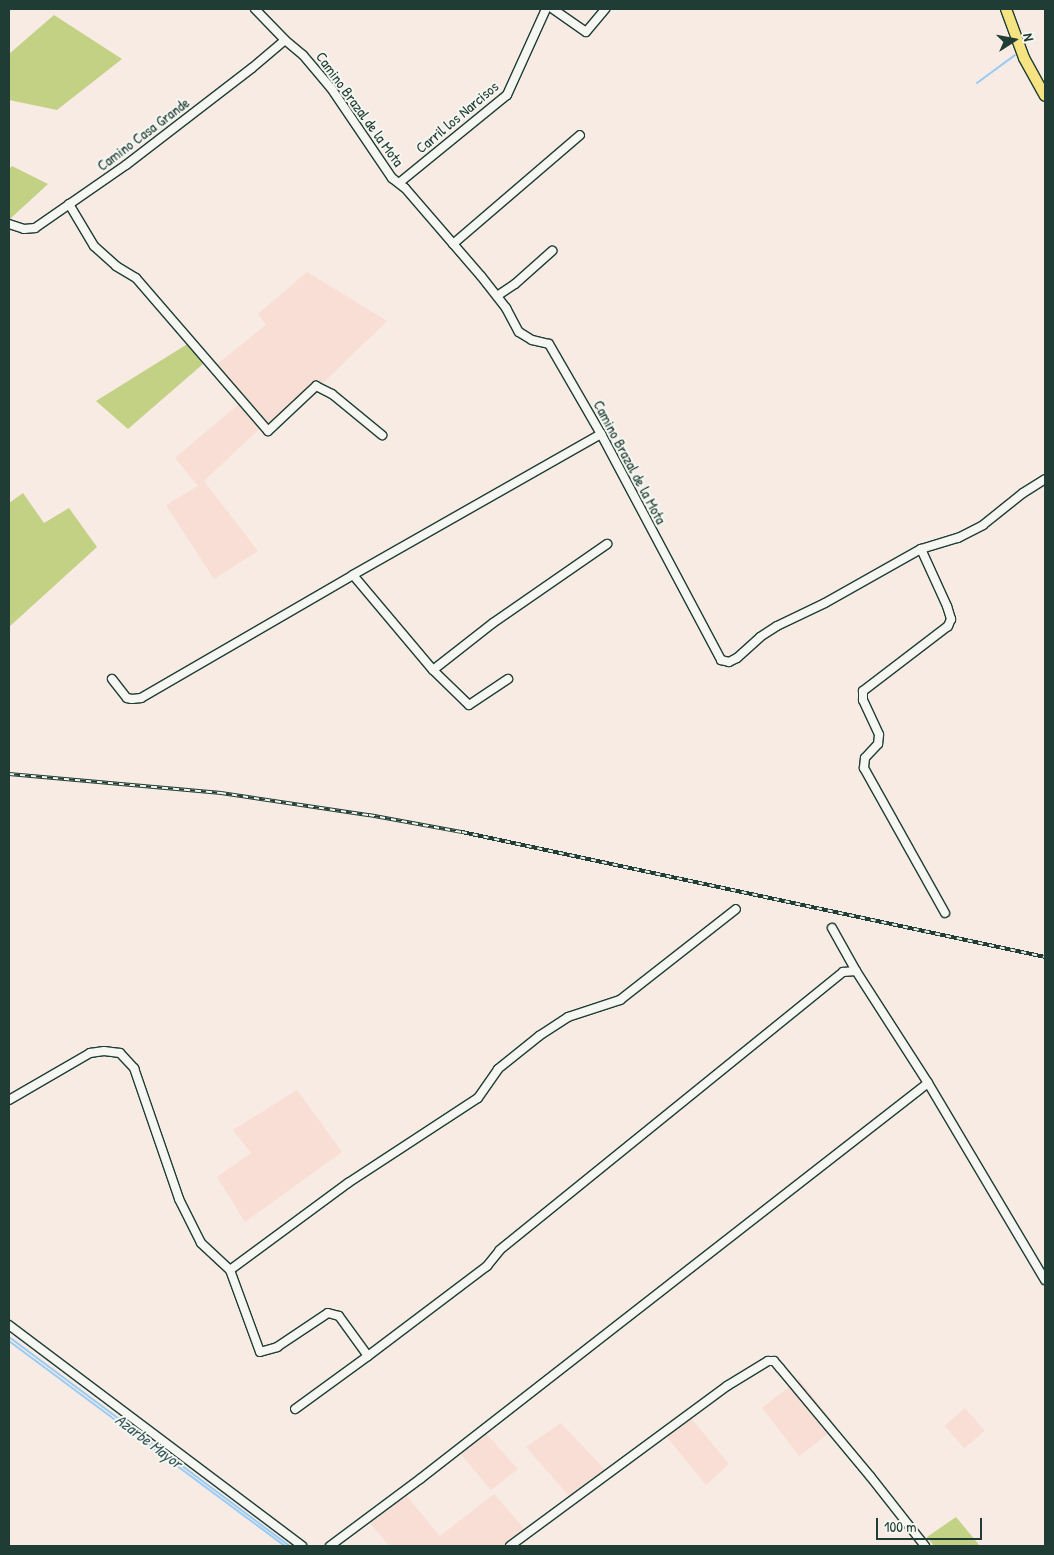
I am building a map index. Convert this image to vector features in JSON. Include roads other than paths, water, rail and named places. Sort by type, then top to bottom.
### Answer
[{"type":"main road","points":[[1006,9],[1024,58],[1045,96]]},
{"type":"street","name":"Camino Brazal de la Mota","points":[[255,9],[285,40],[303,55],[331,88],[392,178],[399,183],[497,296],[519,332],[532,340],[549,344],[601,434],[722,660],[729,662],[737,658],[760,637],[777,626],[825,603],[921,549],[958,538],[983,525],[1023,493],[1045,480]]},
{"type":"street","name":"Carril los Narcisos","points":[[399,183],[507,95],[546,9]]},
{"type":"street","points":[[553,9],[586,32],[605,9]]},
{"type":"street","name":"Camino Casa Grande","points":[[9,224],[24,229],[35,228],[185,120],[285,40]]},
{"type":"street","points":[[453,244],[580,134]]},
{"type":"street","points":[[70,204],[94,246],[116,266],[136,278],[268,431],[316,386],[332,394],[382,435]]},
{"type":"street","points":[[497,296],[515,284],[552,251]]},
{"type":"street","points":[[112,679],[127,698],[132,700],[141,698],[601,434]]},
{"type":"street","points":[[433,670],[493,623],[607,544]]},
{"type":"street","points":[[921,549],[948,606],[951,619],[948,626],[863,691],[862,700],[879,735],[878,744],[865,758],[864,768],[945,913]]},
{"type":"street","points":[[353,575],[433,670],[469,705],[508,679]]},
{"type":"street","points":[[230,1270],[348,1183],[478,1098],[498,1068],[539,1036],[568,1017],[620,1000],[736,909]]},
{"type":"street","points":[[832,928],[856,971],[928,1083],[1045,1280]]},
{"type":"street","points":[[295,1409],[487,1266],[500,1250],[843,972],[856,971]]},
{"type":"street","points":[[9,1100],[90,1053],[104,1051],[120,1053],[134,1068],[179,1199],[201,1243],[230,1270],[260,1352],[277,1347],[328,1313],[339,1316],[368,1356]]},
{"type":"street","points":[[330,1546],[420,1479],[928,1083]]},
{"type":"street","points":[[9,1325],[302,1546]]},
{"type":"street","points":[[510,1546],[719,1392],[768,1361],[774,1361],[870,1476],[924,1546]]},
{"type":"waterway","points":[[977,83],[1015,55]]},
{"type":"waterway","name":"Azarbe Mayor","points":[[9,1337],[289,1546]]},
{"type":"waterway","name":"Azarbe Mayor","points":[[9,1341],[285,1546]]},
{"type":"railway","points":[[9,774],[221,793],[369,815],[462,832],[1045,957]]}]
